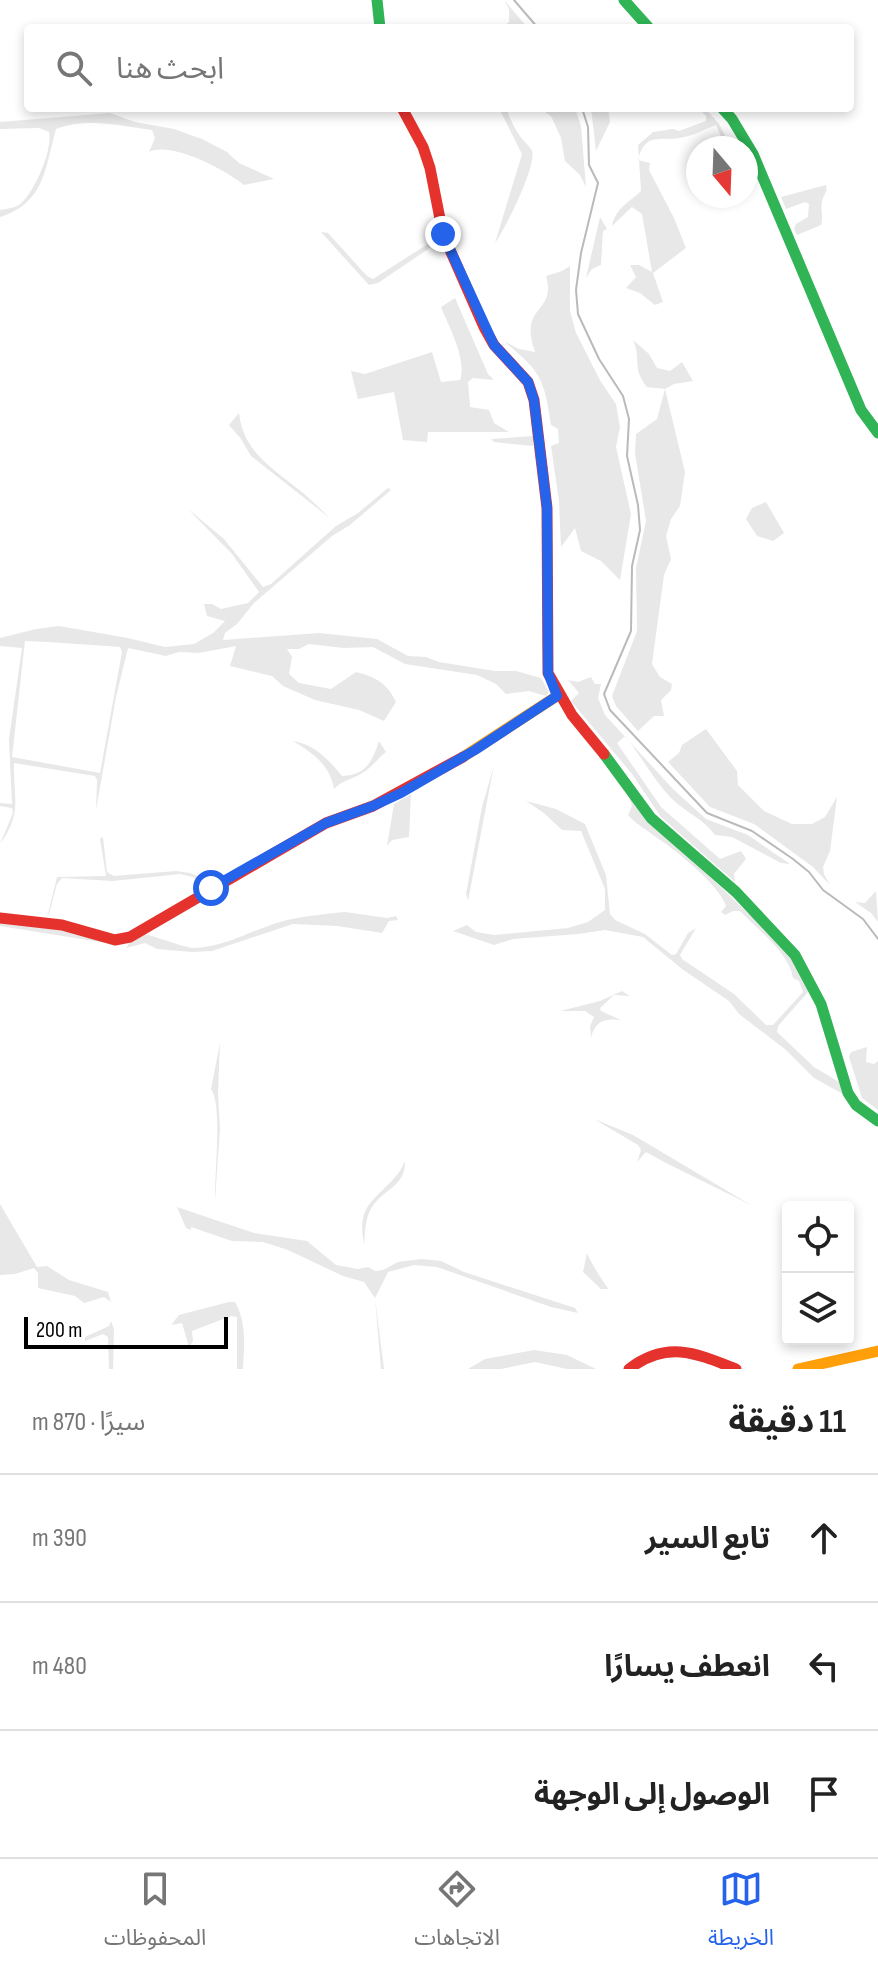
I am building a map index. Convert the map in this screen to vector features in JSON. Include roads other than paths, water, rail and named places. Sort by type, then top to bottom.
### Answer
[{"type":"street","points":[[377,0],[380,24]]},
{"type":"street","points":[[624,0],[645,24]]},
{"type":"street","points":[[404,112],[423,147],[430,168],[443,234],[484,327],[494,345],[528,382],[534,400],[547,508],[548,673],[557,696],[625,779],[651,818],[746,903],[796,957],[809,977],[819,1002],[848,1093],[856,1105],[878,1121]]},
{"type":"street","points":[[726,112],[753,154],[861,410],[878,433]]},
{"type":"street","points":[[0,918],[62,925],[115,940],[130,937],[326,823],[373,806],[442,770],[557,696]]},
{"type":"street","points":[[629,1369],[649,1354],[664,1350],[689,1353],[736,1369]]},
{"type":"street","points":[[798,1369],[878,1351]]},
{"type":"waterway","points":[[514,0],[535,24]]},
{"type":"waterway","points":[[583,112],[588,127],[589,165],[598,183],[581,253],[576,290],[578,314],[599,359],[623,396],[629,419],[627,456],[640,530],[632,566],[631,631],[604,694],[610,710],[707,813],[752,831],[793,859],[809,872],[823,890],[863,919],[878,939]]}]
